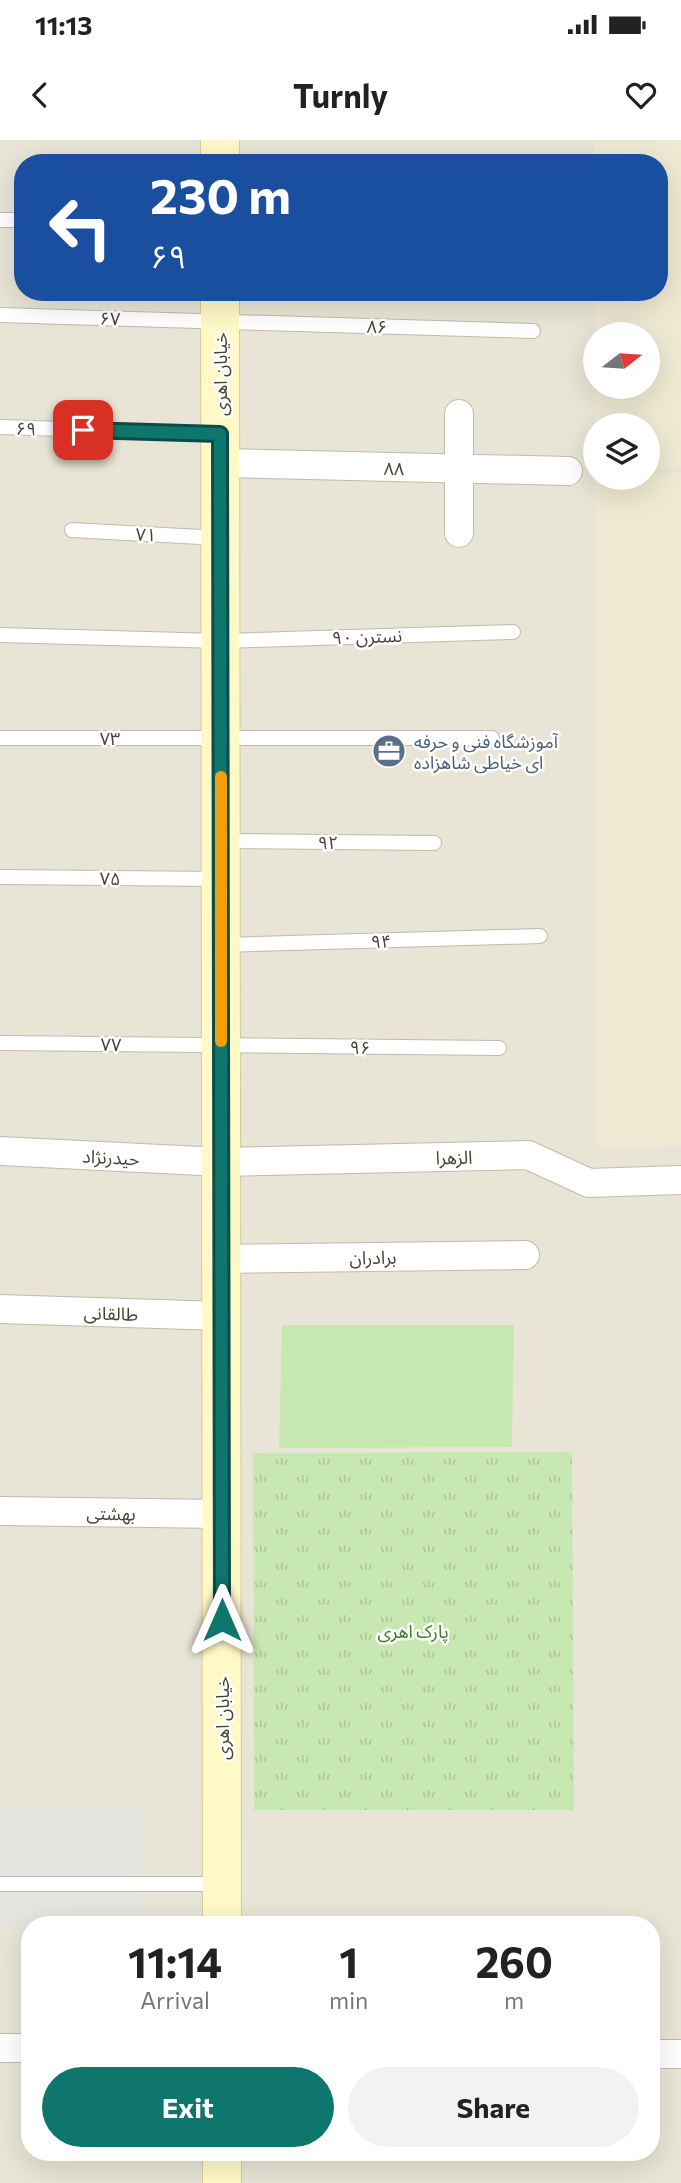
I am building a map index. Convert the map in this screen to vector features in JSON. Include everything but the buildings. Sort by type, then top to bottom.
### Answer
[{"type":"street","name":"خیابان اهری","points":[[220,306],[222,1916]]},
{"type":"street","points":[[458,533],[459,414]]},
{"type":"street","name":"۸۸","points":[[220,449],[459,470],[568,471]]},
{"type":"street","name":"حیدرنژاد","points":[[0,1151],[221,1163]]},
{"type":"street","name":"الزهرا","points":[[221,1163],[528,1155],[589,1183],[681,1180]]},
{"type":"street","name":"برادران","points":[[221,1259],[525,1255]]},
{"type":"street","name":"طالقانی","points":[[0,1309],[221,1316]]},
{"type":"street","name":"بهشتی","points":[[0,1511],[221,1514]]},
{"type":"street","points":[[0,2048],[21,2048]]},
{"type":"street","points":[[660,2054],[681,2054]]},
{"type":"street","points":[[222,2161],[222,2183]]},
{"type":"lane","name":"۶۷","points":[[0,316],[220,306]]},
{"type":"lane","name":"۸۶","points":[[220,306],[533,331]]},
{"type":"lane","name":"۶۹","points":[[0,427],[220,449]]},
{"type":"lane","name":"۷۱","points":[[72,530],[221,538]]},
{"type":"lane","name":"نسترن ۹۰","points":[[0,635],[220,641],[513,632]]},
{"type":"lane","name":"۷۳","points":[[0,738],[492,738]]},
{"type":"lane","name":"۹۲","points":[[221,841],[435,843]]},
{"type":"lane","name":"۷۵","points":[[0,877],[221,879]]},
{"type":"lane","name":"۹۴","points":[[221,945],[540,936]]},
{"type":"lane","name":"۷۷","points":[[0,1043],[221,1045]]},
{"type":"lane","name":"۹۶","points":[[221,1045],[499,1048]]},
{"type":"lane","points":[[0,1884],[222,1884]]},
{"type":"shaded area","points":[[0,140],[681,140],[681,2183],[0,2183]]},
{"type":"shaded area","points":[[594,140],[681,140],[681,467],[660,468],[660,413],[595,413],[595,399],[660,399],[660,322],[595,322],[595,301],[668,301],[668,154],[594,154]]},
{"type":"shaded area","points":[[681,472],[681,1146],[596,1147],[595,490],[660,490],[660,473]]},
{"type":"shaded area","points":[[0,1806],[141,1807],[141,1916],[21,1916],[21,1926],[0,1926]]},
{"type":"green space","points":[[282,1325],[514,1325],[512,1447],[279,1448]]},
{"type":"green space","name":"پارک اهری","points":[[572,1452],[574,1810],[254,1810],[253,1453]]},
{"type":"slow traffic","points":[[221,777],[221,1041]]},
{"type":"place","name":"آموزشگاه فنی و حرفه ای خیاطی شاهزاده","points":[[389,751]]},
{"type":"route","points":[[83,430],[220,434],[222,1620]]}]
